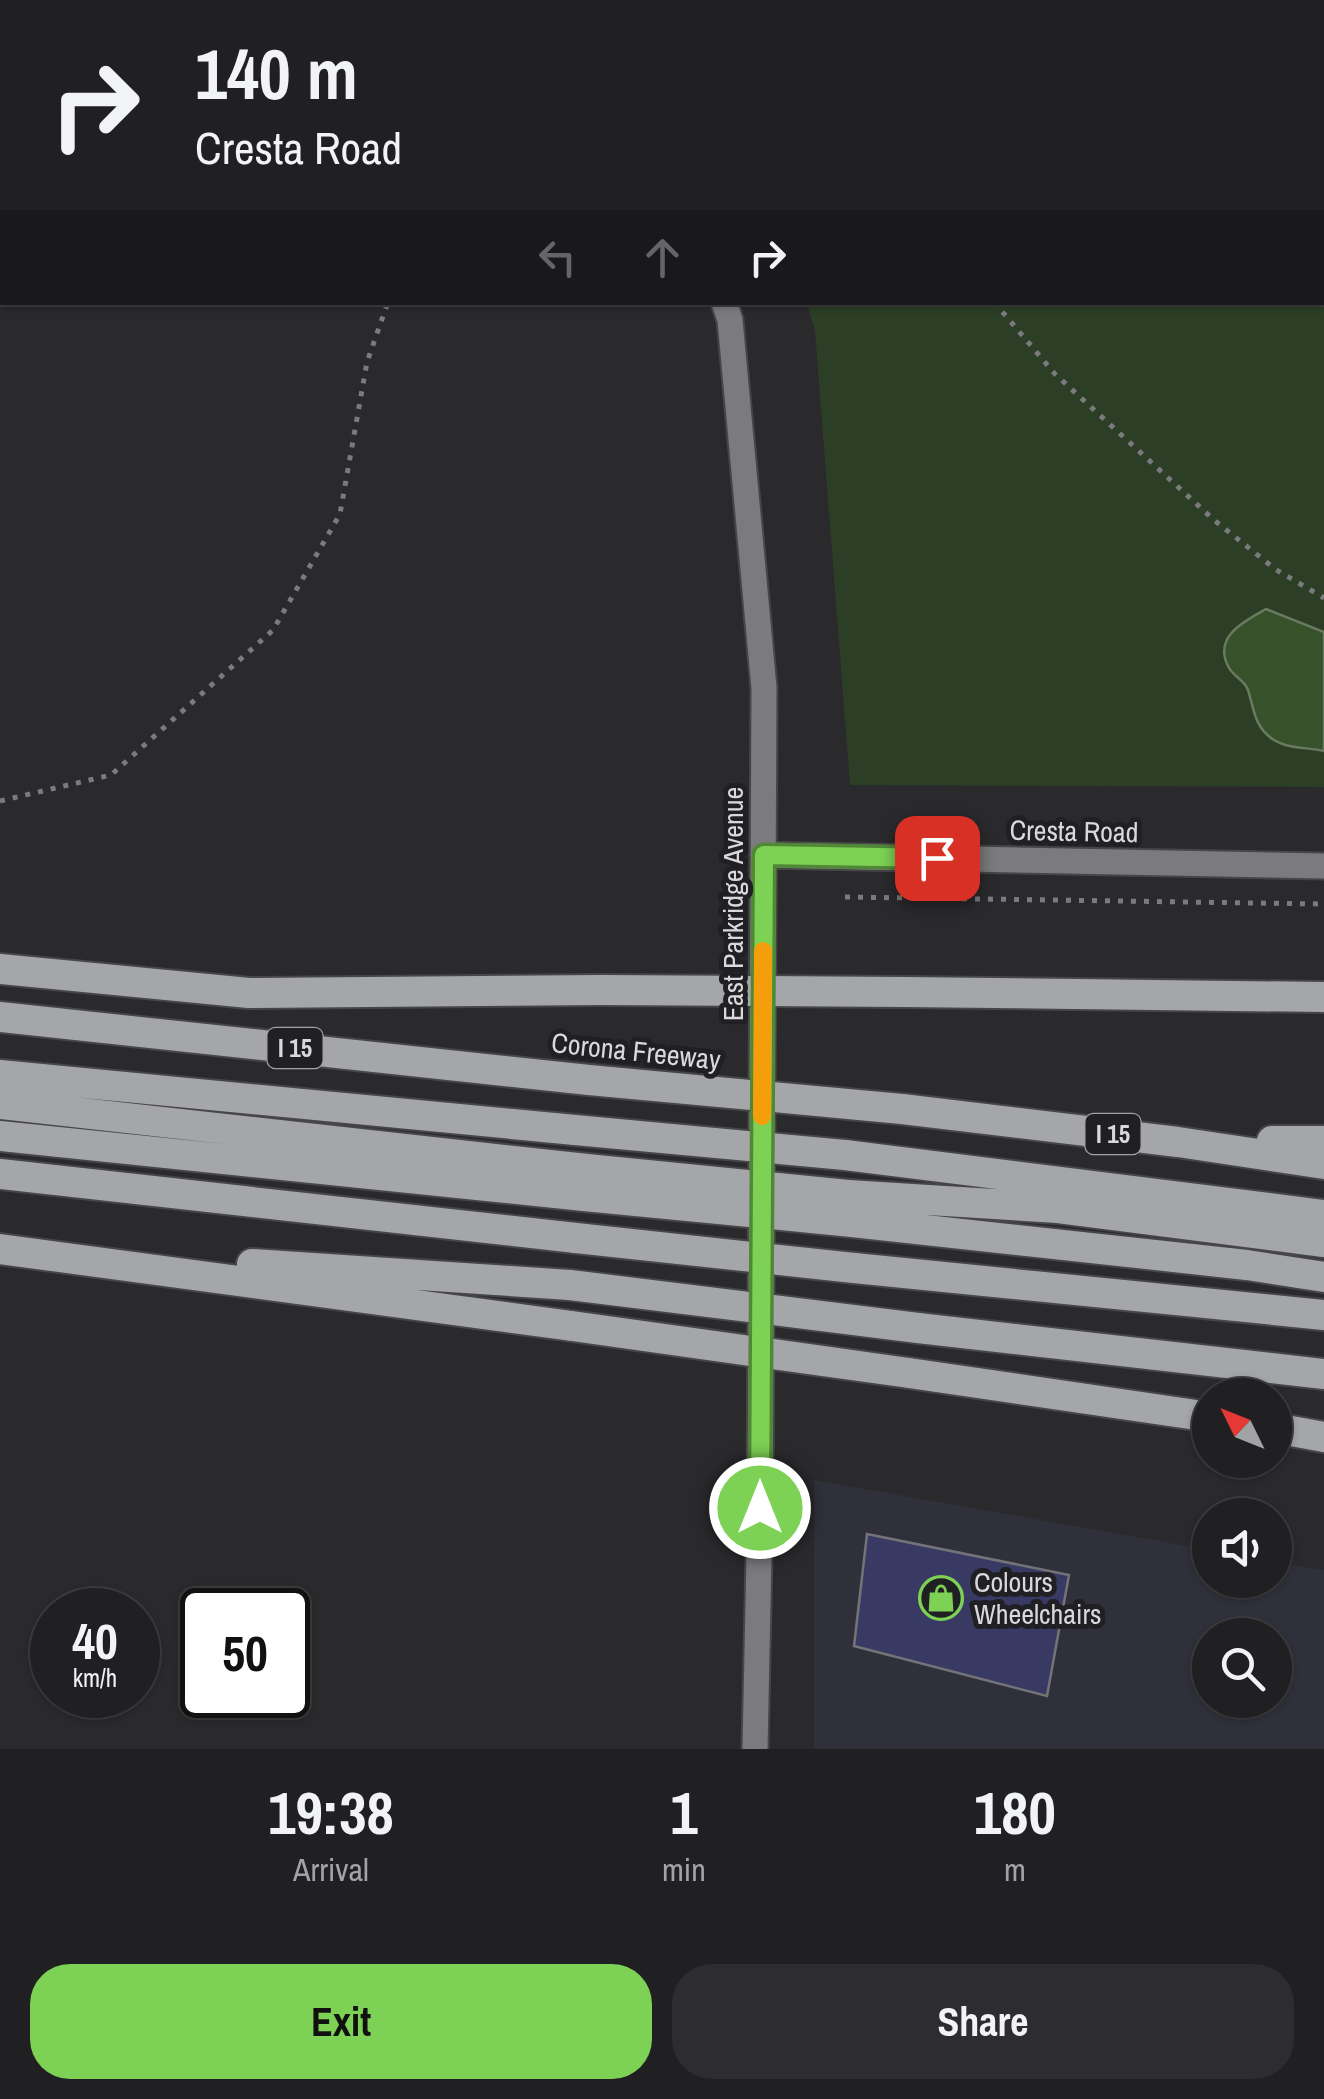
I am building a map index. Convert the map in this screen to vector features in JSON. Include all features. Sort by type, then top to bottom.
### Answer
[{"type":"highway","points":[[0,969],[249,993],[601,990],[1324,997]]},
{"type":"highway","name":"Corona Freeway","points":[[0,1017],[902,1109],[1324,1164]]},
{"type":"highway","points":[[0,1075],[845,1155],[1320,1233]]},
{"type":"highway","points":[[0,1104],[586,1183]]},
{"type":"highway","points":[[0,1136],[586,1183],[850,1209],[1317,1275]]},
{"type":"highway","points":[[1178,1142],[1324,1141]]},
{"type":"highway","points":[[0,1174],[854,1268],[1324,1314]]},
{"type":"highway","points":[[850,1209],[1058,1208],[1320,1233]]},
{"type":"highway","points":[[0,1248],[570,1285],[1324,1374]]},
{"type":"highway","points":[[0,1248],[1192,1413]]},
{"type":"highway","points":[[1292,1431],[1324,1436]]},
{"type":"main road","name":"East Parkridge Avenue","points":[[725,305],[730,320],[764,688],[755,1749]]},
{"type":"main road","name":"Cresta Road","points":[[764,855],[1324,866]]},
{"type":"path","points":[[0,801],[110,775],[273,630],[340,514],[366,362],[387,305]]},
{"type":"path","points":[[997,305],[1055,374],[1234,538],[1275,569],[1324,598]]},
{"type":"path","points":[[845,897],[1324,904]]},
{"type":"shaded area","points":[[808,305],[1324,305],[1324,787],[850,785],[815,331]]},
{"type":"shaded area","points":[[1266,609],[1324,632],[1324,751],[1289,746],[1265,733],[1246,686],[1228,666],[1224,655],[1228,638],[1241,624]]},
{"type":"shaded area","points":[[814,1480],[1192,1547],[1192,1598],[1292,1598],[1292,1565],[1324,1570],[1324,1749],[814,1749]]},
{"type":"building","points":[[867,1534],[1069,1575],[1047,1696],[854,1646]]},
{"type":"slow traffic","points":[[762,1116],[763,951]]},
{"type":"place","name":"Colours Wheelchairs","points":[[941,1598]]},
{"type":"route","points":[[760,1508],[764,855],[937,858]]}]
